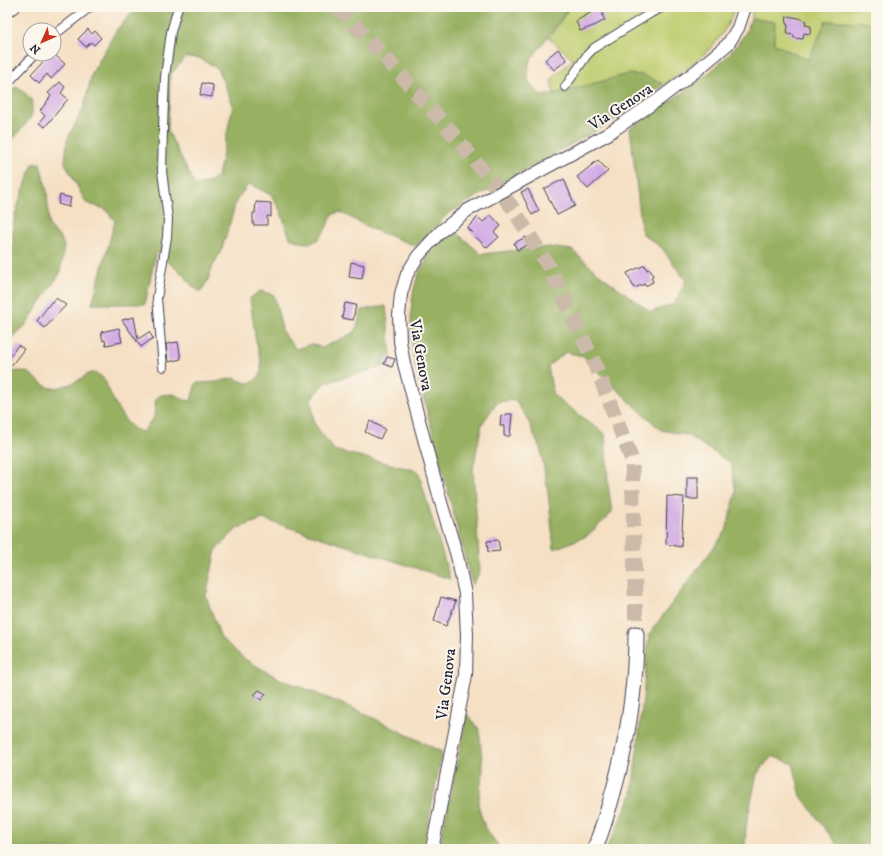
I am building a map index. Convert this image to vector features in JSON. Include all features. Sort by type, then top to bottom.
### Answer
[{"type":"highway","points":[[595,849],[608,812],[623,752],[633,690],[636,658],[636,634]]},
{"type":"main road","points":[[7,10],[14,7]]},
{"type":"main road","name":"Via Genova","points":[[432,849],[466,675],[466,614],[465,594],[458,563],[404,364],[400,341],[399,316],[401,294],[407,274],[418,256],[450,222],[468,210],[606,135],[684,81],[728,44],[738,28],[745,7]]},
{"type":"street","points":[[62,30],[90,7]]},
{"type":"street","points":[[163,367],[157,298],[167,237],[168,219],[162,171],[163,121],[165,78],[172,26],[178,7]]},
{"type":"street","points":[[565,87],[587,55],[594,48],[663,7]]},
{"type":"street","points":[[7,84],[28,62]]},
{"type":"green space","points":[[138,7],[570,7],[529,62],[528,81],[541,95],[554,94],[628,74],[643,75],[663,85],[611,122],[448,214],[416,246],[372,229],[340,212],[333,214],[318,240],[307,243],[300,242],[290,238],[280,210],[271,195],[249,184],[237,199],[222,249],[201,292],[192,286],[184,275],[156,252],[145,304],[92,304],[115,221],[105,209],[86,203],[65,163],[67,140],[84,107],[92,73],[117,29]],"holes":[[[186,57],[199,58],[217,68],[233,105],[218,176],[207,183],[195,185],[168,131],[170,75]]]},
{"type":"green space","points":[[570,7],[735,7],[723,33],[715,43],[696,61],[663,85],[657,81],[584,87],[554,94],[551,80],[573,59],[549,38]]},
{"type":"green space","points":[[753,7],[876,7],[876,22],[826,21],[808,60],[774,44],[751,18]]},
{"type":"green space","points":[[751,18],[775,22],[774,44],[808,60],[826,21],[876,22],[876,849],[840,849],[801,796],[793,764],[772,756],[757,774],[746,826],[745,849],[606,849],[632,794],[649,634],[726,531],[736,493],[731,463],[687,435],[661,430],[583,356],[566,352],[548,366],[553,395],[605,434],[608,483],[612,513],[587,536],[554,549],[548,492],[541,451],[527,418],[515,400],[497,402],[482,424],[473,469],[480,572],[472,585],[413,357],[411,315],[414,288],[418,275],[432,251],[454,230],[481,254],[549,247],[572,250],[598,273],[651,312],[674,304],[686,281],[662,248],[642,233],[630,128],[692,86],[721,62],[734,49],[745,33]]},
{"type":"green space","points":[[19,87],[32,100],[32,113],[30,119],[7,146],[7,93],[11,89]]},
{"type":"green space","points":[[40,163],[47,191],[49,225],[62,240],[64,246],[60,273],[25,326],[7,343],[7,255],[13,245],[13,226],[16,210],[33,164]]},
{"type":"green space","points":[[260,291],[274,295],[283,333],[296,349],[312,344],[322,348],[355,332],[362,310],[386,306],[392,364],[324,383],[311,399],[314,423],[334,450],[418,471],[450,579],[263,519],[238,528],[216,550],[206,596],[221,638],[246,660],[278,678],[355,709],[442,752],[423,849],[7,849],[7,372],[24,371],[33,376],[43,385],[51,388],[56,388],[77,381],[90,373],[96,373],[104,379],[119,411],[124,418],[136,430],[143,432],[154,417],[156,399],[161,395],[174,394],[184,400],[191,401],[196,383],[216,382],[234,378],[246,383],[253,382],[261,374],[261,362],[255,336],[250,298]]},
{"type":"green space","points":[[467,714],[479,729],[483,769],[478,805],[485,828],[501,849],[439,849]]},
{"type":"building","points":[[599,8],[604,15],[602,15],[605,20],[580,31],[576,21]]},
{"type":"building","points":[[787,16],[806,21],[805,25],[811,26],[810,34],[804,33],[803,39],[794,38],[794,35],[787,34]]},
{"type":"building","points":[[88,29],[92,34],[95,31],[101,38],[94,45],[91,42],[86,47],[78,39]]},
{"type":"building","points":[[558,49],[567,60],[554,70],[545,60]]},
{"type":"building","points":[[62,61],[65,64],[51,79],[47,74],[39,83],[31,75],[43,62]]},
{"type":"building","points":[[60,82],[65,87],[61,93],[68,99],[45,127],[39,123],[45,116],[40,111],[51,96],[48,93]]},
{"type":"building","points":[[202,83],[213,85],[212,97],[200,95]]},
{"type":"building","points":[[598,160],[608,171],[588,189],[577,177]]},
{"type":"building","points":[[564,179],[575,206],[557,215],[544,189]]},
{"type":"building","points":[[528,189],[539,211],[532,215],[521,192]]},
{"type":"building","points":[[60,195],[71,198],[69,207],[58,204]]},
{"type":"building","points":[[256,202],[271,203],[271,217],[267,216],[267,225],[253,225],[253,213],[255,213]]},
{"type":"building","points":[[491,215],[501,226],[494,232],[499,237],[487,248],[467,228],[478,217],[483,222]]},
{"type":"building","points":[[526,237],[530,244],[517,250],[514,243]]},
{"type":"building","points":[[351,262],[364,265],[362,279],[349,277]]},
{"type":"building","points":[[645,265],[647,270],[650,269],[653,276],[651,277],[653,282],[645,286],[645,284],[634,288],[627,273]]},
{"type":"building","points":[[56,298],[66,305],[45,328],[37,321]]},
{"type":"building","points":[[345,303],[356,305],[353,320],[342,318]]},
{"type":"building","points":[[134,317],[138,339],[149,332],[153,338],[141,347],[122,320]]},
{"type":"building","points":[[119,328],[122,342],[106,345],[105,340],[103,341],[101,332]]},
{"type":"building","points":[[178,342],[181,359],[168,362],[166,344]]},
{"type":"building","points":[[18,345],[24,349],[11,366],[7,363],[7,361]]},
{"type":"building","points":[[387,357],[395,359],[392,367],[384,364]]},
{"type":"building","points":[[505,414],[512,414],[510,436],[504,436],[504,426],[500,426],[501,415],[505,416]]},
{"type":"building","points":[[370,421],[385,429],[380,439],[365,432]]},
{"type":"building","points":[[687,477],[698,477],[698,499],[687,499]]},
{"type":"building","points":[[667,496],[684,497],[681,547],[666,544]]},
{"type":"building","points":[[498,540],[500,551],[488,552],[487,541]]},
{"type":"building","points":[[441,597],[456,601],[446,626],[434,621]]},
{"type":"building","points":[[259,690],[266,694],[261,700],[254,695]]},
{"type":"tunnel","points":[[338,7],[454,135],[512,207],[549,267],[594,362],[632,460],[636,634]]}]
